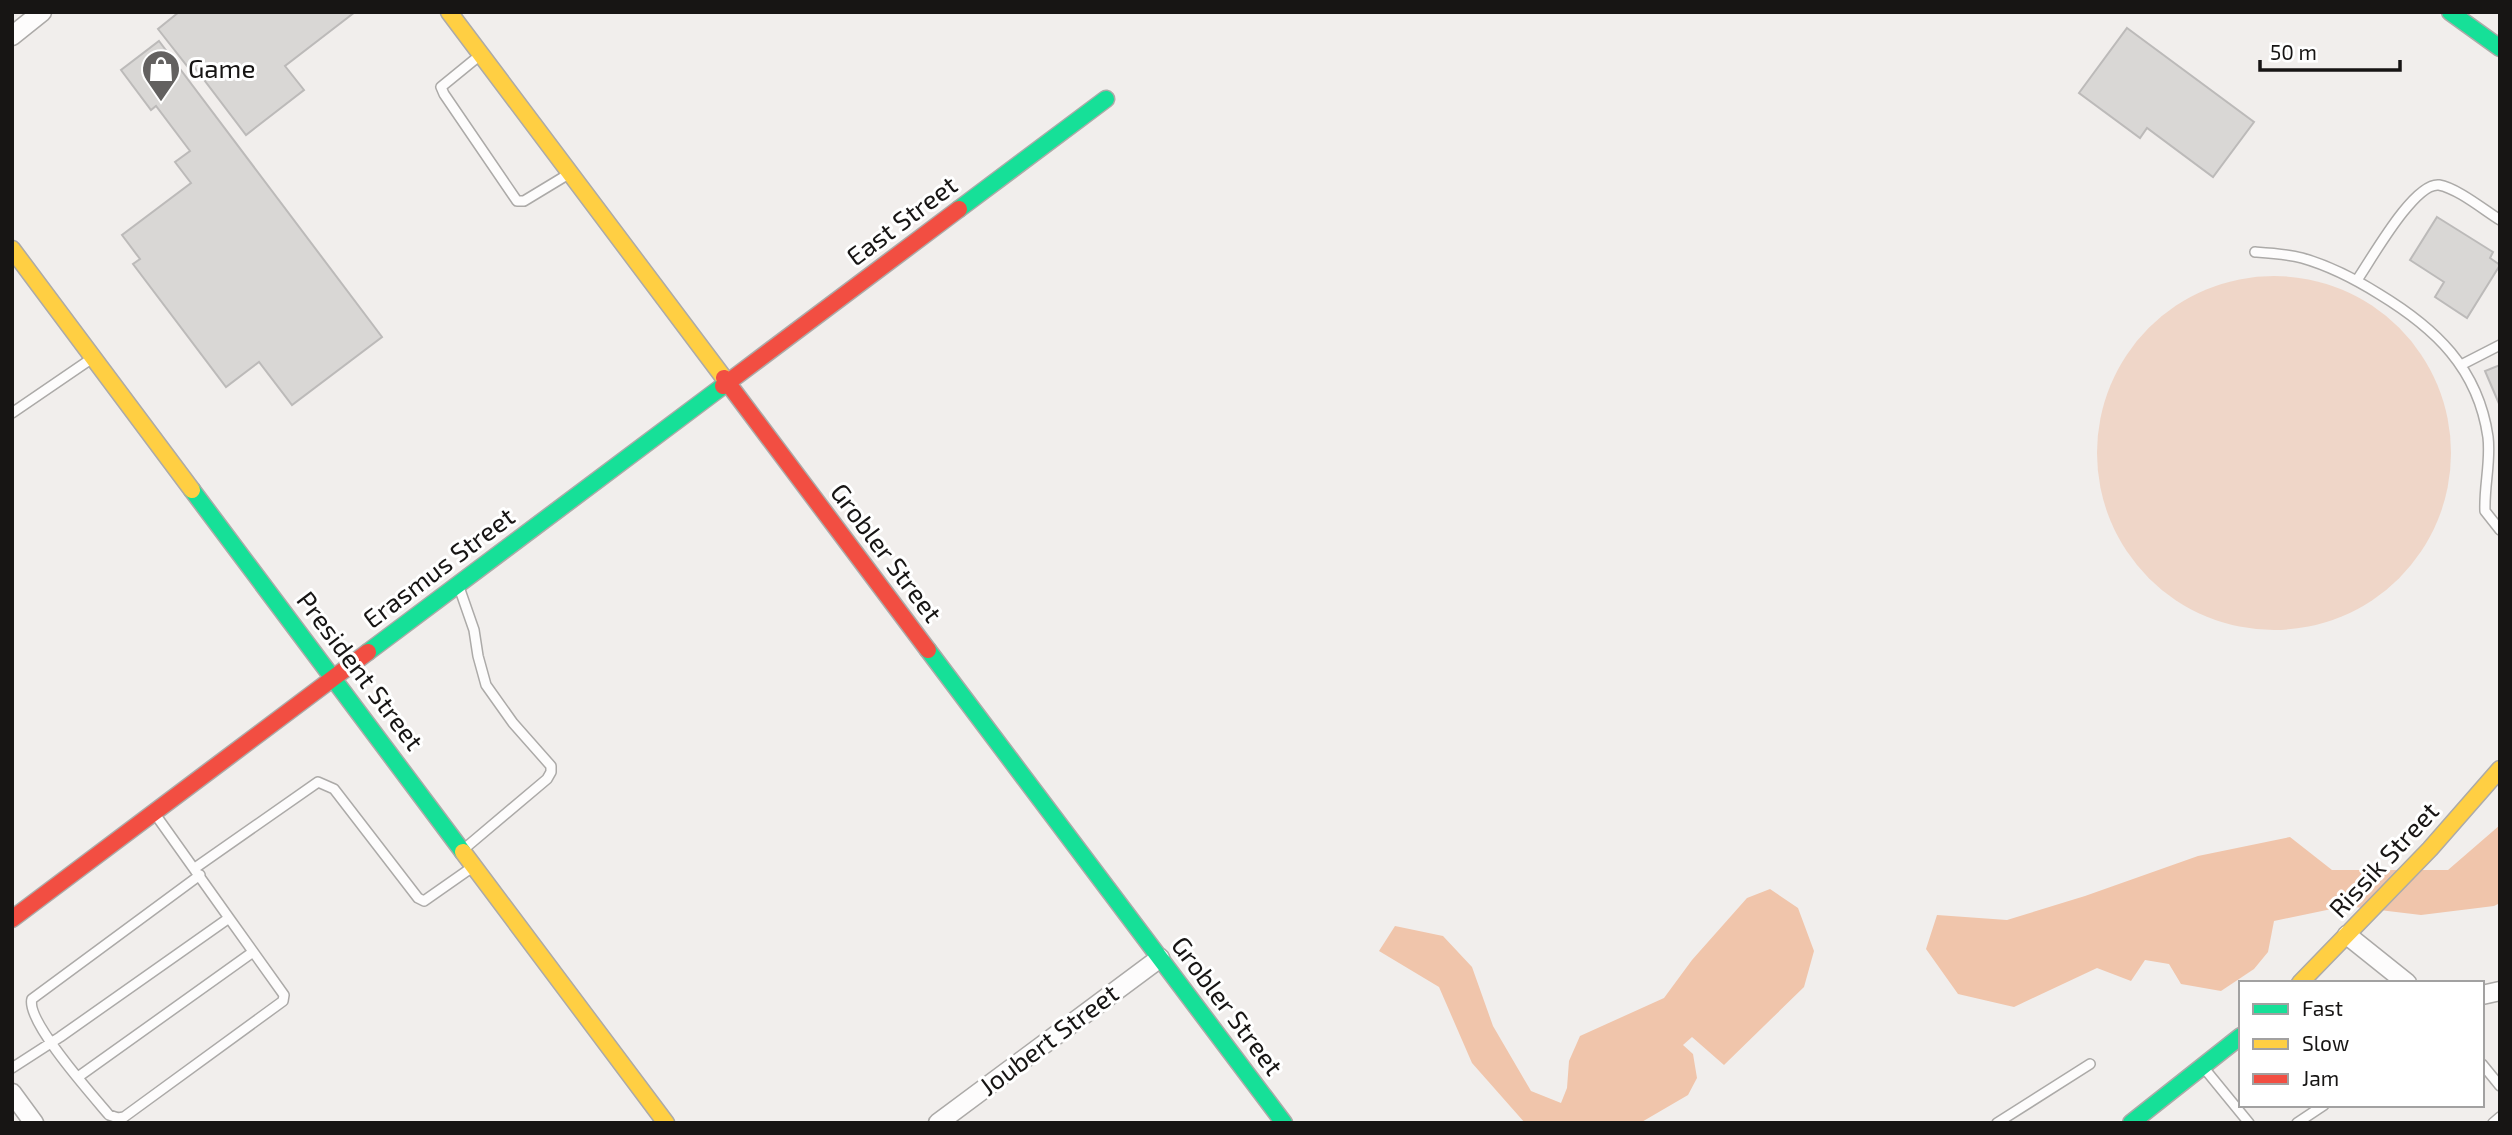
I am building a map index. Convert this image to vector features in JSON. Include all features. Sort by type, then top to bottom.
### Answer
[{"type":"main road","name":"Grobler Street","points":[[449,12],[1284,1123]]},
{"type":"main road","points":[[2450,12],[2500,48]]},
{"type":"main road","name":"East Street","points":[[727,382],[1106,99]]},
{"type":"main road","name":"President Street","points":[[12,249],[666,1123]]},
{"type":"main road","name":"Erasmus Street","points":[[12,919],[727,382]]},
{"type":"main road","name":"Rissik Street","points":[[2302,981],[2430,849],[2500,769]]},
{"type":"main road","points":[[2131,1123],[2239,1038]]},
{"type":"street","points":[[12,36],[43,12]]},
{"type":"street","points":[[2347,935],[2404,981]]},
{"type":"street","name":"Joubert Street","points":[[938,1123],[1160,958]]},
{"type":"street","points":[[12,1093],[34,1123]]},
{"type":"lane","points":[[481,55],[441,87],[517,201],[524,201],[570,173]]},
{"type":"lane","points":[[2357,280],[2413,198],[2431,185],[2442,185],[2454,191],[2500,220]]},
{"type":"lane","points":[[2255,251],[2300,257],[2357,280],[2403,308],[2446,344],[2461,365],[2479,403],[2488,436],[2490,461],[2485,511],[2500,530]]},
{"type":"lane","points":[[2461,365],[2500,345]]},
{"type":"lane","points":[[12,413],[93,357]]},
{"type":"lane","points":[[458,585],[474,630],[486,685],[513,723],[551,765],[547,779],[463,850]]},
{"type":"lane","points":[[155,814],[198,871],[284,995],[283,1001],[118,1118],[108,1115],[50,1043],[30,1009],[32,999],[198,871],[318,782],[334,789],[418,898],[424,901],[475,866]]},
{"type":"lane","points":[[12,1068],[229,918]]},
{"type":"lane","points":[[78,1077],[253,952]]},
{"type":"lane","points":[[1997,1123],[2090,1064]]},
{"type":"lane","points":[[2484,1066],[2500,1086]]},
{"type":"lane","points":[[2203,1067],[2249,1123]]},
{"type":"lane","points":[[2297,1123],[2321,1107]]},
{"type":"lane","points":[[2493,1123],[2500,1117]]},
{"type":"shaded area","points":[[2274,276],[2309,280],[2342,290],[2372,306],[2399,328],[2421,355],[2437,385],[2447,418],[2451,453],[2447,488],[2437,521],[2421,551],[2399,578],[2372,600],[2342,616],[2309,626],[2274,630],[2239,626],[2206,616],[2176,600],[2149,578],[2127,551],[2111,521],[2101,488],[2097,453],[2101,418],[2111,385],[2127,355],[2149,328],[2176,306],[2206,290],[2239,280]]},
{"type":"shaded area","points":[[2500,825],[2500,903],[2421,915],[2346,906],[2274,921],[2268,952],[2254,969],[2221,991],[2181,984],[2169,964],[2145,960],[2131,981],[2097,968],[2014,1007],[1958,994],[1926,949],[1937,915],[2007,920],[2198,856],[2290,837],[2332,870],[2448,870]]},
{"type":"shaded area","points":[[1770,889],[1798,908],[1814,951],[1804,987],[1724,1065],[1692,1037],[1683,1045],[1693,1054],[1697,1078],[1688,1095],[1640,1123],[1525,1123],[1472,1063],[1439,987],[1379,951],[1395,926],[1443,936],[1472,967],[1493,1026],[1531,1091],[1561,1103],[1567,1088],[1569,1061],[1580,1036],[1664,998],[1692,960],[1747,898]]},
{"type":"building","points":[[179,12],[355,12],[285,66],[304,90],[246,135],[195,68],[191,71],[158,29]]},
{"type":"building","points":[[2127,28],[2254,122],[2213,177],[2147,128],[2140,138],[2079,93]]},
{"type":"building","points":[[159,41],[382,337],[292,405],[259,362],[226,387],[133,264],[140,259],[122,235],[191,183],[175,162],[190,151],[156,106],[151,110],[121,70]]},
{"type":"building","points":[[2437,217],[2493,252],[2490,258],[2500,265],[2467,318],[2435,297],[2444,282],[2410,260]]},
{"type":"building","points":[[2500,365],[2500,406],[2485,371]]},
{"type":"traffic: fast","points":[[2450,12],[2500,48]]},
{"type":"traffic: fast","points":[[959,209],[1106,99]]},
{"type":"traffic: fast","points":[[368,652],[723,386]]},
{"type":"traffic: fast","points":[[192,490],[463,852]]},
{"type":"traffic: fast","points":[[928,650],[1284,1123]]},
{"type":"traffic: fast","points":[[2131,1123],[2239,1038]]},
{"type":"traffic: slow","points":[[449,12],[724,378]]},
{"type":"traffic: slow","points":[[12,249],[192,490]]},
{"type":"traffic: slow","points":[[2302,981],[2430,849],[2500,769]]},
{"type":"traffic: slow","points":[[463,852],[666,1123]]},
{"type":"traffic: jam","points":[[723,386],[959,209]]},
{"type":"traffic: jam","points":[[724,378],[928,650]]},
{"type":"traffic: jam","points":[[12,919],[368,652]]},
{"type":"place","name":"Game","points":[[161,103]]}]
